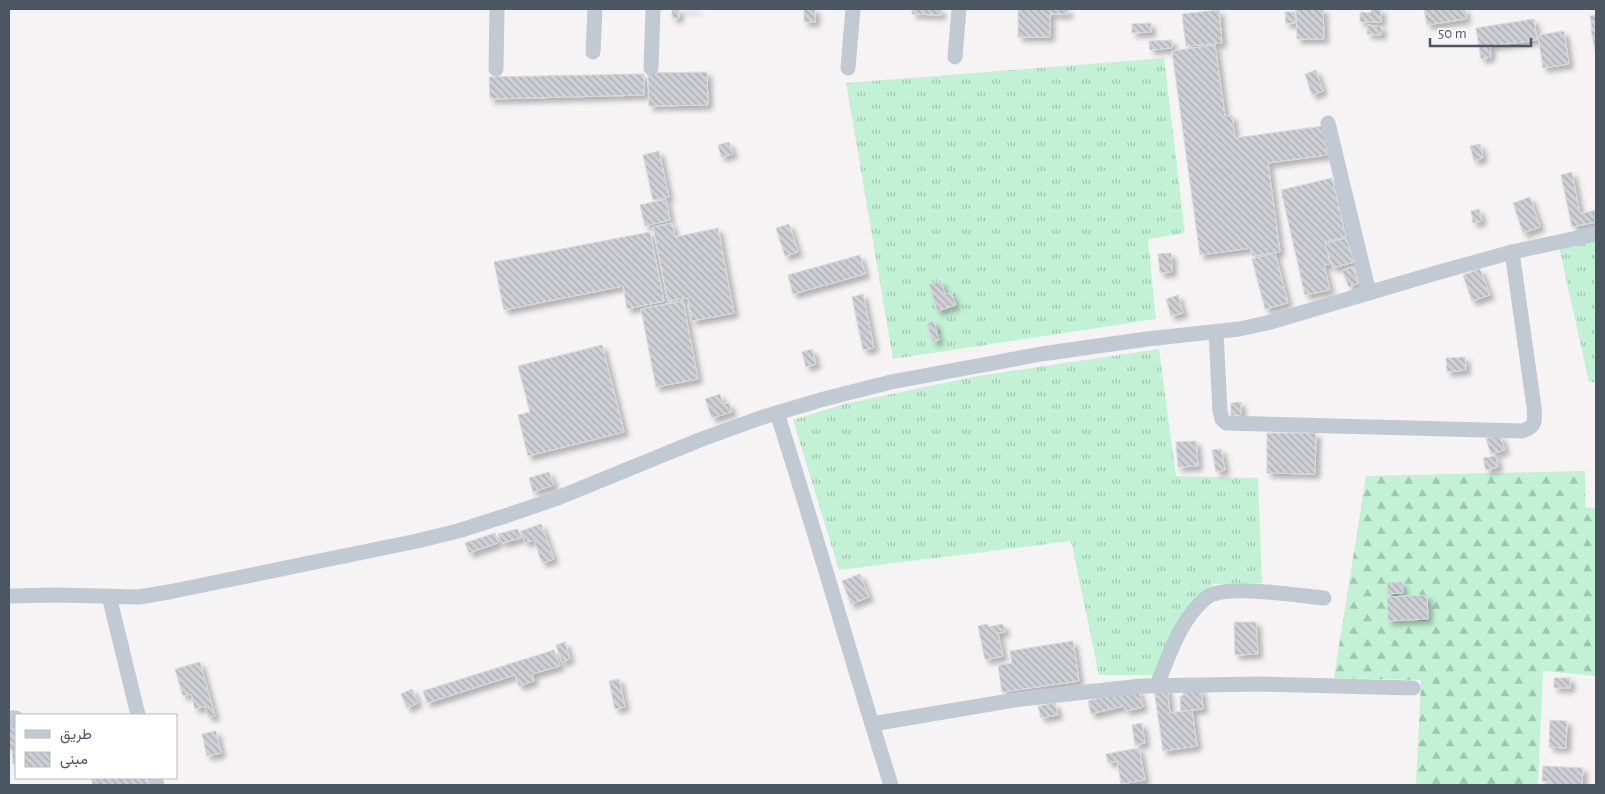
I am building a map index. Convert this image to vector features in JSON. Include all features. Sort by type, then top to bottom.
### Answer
[{"type":"street","points":[[496,69],[497,9]]},
{"type":"street","points":[[593,52],[594,9]]},
{"type":"street","points":[[651,68],[654,9]]},
{"type":"street","points":[[848,68],[853,9]]},
{"type":"street","points":[[955,57],[959,9]]},
{"type":"street","points":[[1328,122],[1369,293]]},
{"type":"street","points":[[9,596],[139,597],[417,540],[458,530],[555,499],[702,439],[824,399],[891,382],[1041,354],[1148,339],[1216,332],[1267,323],[1512,252],[1596,234]]},
{"type":"street","points":[[1216,332],[1220,411],[1222,419],[1226,423],[1522,431],[1533,425],[1535,419],[1512,252]]},
{"type":"street","points":[[777,413],[891,785]]},
{"type":"street","points":[[1158,685],[1178,634],[1192,613],[1206,598],[1218,592],[1271,592],[1324,598]]},
{"type":"street","points":[[109,596],[138,714]]},
{"type":"street","points":[[872,724],[1021,699],[1142,686],[1259,684],[1413,688]]},
{"type":"green space","points":[[1164,58],[1185,233],[1148,239],[1156,319],[893,359],[846,83]]},
{"type":"green space","points":[[1596,234],[1596,382],[1589,382],[1558,243]]},
{"type":"green space","points":[[1159,349],[1176,476],[1258,478],[1262,583],[1213,584],[1183,614],[1154,675],[1099,675],[1071,541],[839,570],[793,420],[844,404],[978,376]]},
{"type":"green space","points":[[1585,471],[1585,507],[1596,508],[1596,676],[1543,671],[1538,785],[1416,785],[1421,680],[1334,678],[1366,476]]},
{"type":"building","points":[[672,9],[697,9],[678,10],[679,18],[672,18]]},
{"type":"building","points":[[804,9],[815,9],[815,22],[804,22]]},
{"type":"building","points":[[912,9],[941,9],[941,15],[912,14]]},
{"type":"building","points":[[1018,9],[1068,9],[1068,14],[1050,14],[1050,37],[1018,37]]},
{"type":"building","points":[[1296,9],[1323,9],[1324,39],[1297,39]]},
{"type":"building","points":[[1371,9],[1381,9],[1381,22],[1360,22],[1360,12],[1371,13]]},
{"type":"building","points":[[1424,9],[1465,9],[1466,19],[1427,25]]},
{"type":"building","points":[[1219,10],[1222,43],[1186,46],[1182,14]]},
{"type":"building","points":[[1285,12],[1295,12],[1295,23],[1286,24]]},
{"type":"building","points":[[1596,15],[1596,29],[1592,30],[1590,16]]},
{"type":"building","points":[[1534,19],[1537,40],[1490,46],[1491,57],[1481,59],[1476,28]]},
{"type":"building","points":[[1151,23],[1151,32],[1132,33],[1132,24]]},
{"type":"building","points":[[1368,25],[1382,27],[1381,35],[1367,34]]},
{"type":"building","points":[[1596,28],[1596,56],[1591,30]]},
{"type":"building","points":[[1564,31],[1569,64],[1543,68],[1538,35]]},
{"type":"building","points":[[1172,40],[1172,48],[1150,50],[1149,41]]},
{"type":"building","points":[[1215,45],[1225,116],[1232,115],[1235,138],[1323,126],[1327,155],[1268,163],[1280,252],[1252,256],[1251,248],[1200,255],[1172,51]]},
{"type":"building","points":[[1316,70],[1323,91],[1312,95],[1305,74]]},
{"type":"building","points":[[707,72],[708,105],[649,106],[648,73]]},
{"type":"building","points":[[644,74],[644,95],[490,99],[489,77]]},
{"type":"building","points":[[729,142],[733,154],[721,157],[718,145]]},
{"type":"building","points":[[1480,144],[1483,158],[1474,161],[1470,146]]},
{"type":"building","points":[[659,151],[669,197],[653,200],[643,155]]},
{"type":"building","points":[[1572,172],[1580,214],[1596,210],[1596,222],[1572,227],[1561,175]]},
{"type":"building","points":[[1332,178],[1346,237],[1325,242],[1330,264],[1324,265],[1330,290],[1305,295],[1281,190]]},
{"type":"building","points":[[1530,197],[1540,227],[1523,233],[1513,203]]},
{"type":"building","points":[[666,199],[670,220],[645,226],[640,205]]},
{"type":"building","points":[[1479,209],[1482,221],[1473,223],[1471,211]]},
{"type":"building","points":[[672,223],[675,237],[718,228],[734,313],[692,321],[688,298],[668,301],[653,227]]},
{"type":"building","points":[[789,224],[798,252],[785,256],[776,228]]},
{"type":"building","points":[[650,232],[664,301],[627,309],[623,286],[504,310],[494,262]]},
{"type":"building","points":[[1346,238],[1354,262],[1333,268],[1325,244]]},
{"type":"building","points":[[1171,253],[1172,272],[1160,273],[1158,254]]},
{"type":"building","points":[[1275,253],[1288,303],[1265,309],[1252,259]]},
{"type":"building","points":[[860,255],[865,274],[793,294],[788,275]]},
{"type":"building","points":[[1352,267],[1359,283],[1349,287],[1342,271]]},
{"type":"building","points":[[1480,269],[1490,295],[1472,301],[1463,275]]},
{"type":"building","points":[[941,281],[945,294],[951,292],[956,305],[937,311],[929,284]]},
{"type":"building","points":[[863,294],[874,348],[863,350],[852,297]]},
{"type":"building","points":[[1178,295],[1183,313],[1171,316],[1166,299]]},
{"type":"building","points":[[683,301],[698,379],[656,387],[641,309]]},
{"type":"building","points":[[934,321],[939,340],[933,342],[927,323]]},
{"type":"building","points":[[602,345],[624,432],[528,456],[518,415],[530,412],[518,366]]},
{"type":"building","points":[[812,349],[816,364],[806,367],[802,352]]},
{"type":"building","points":[[1465,357],[1466,370],[1447,372],[1446,358]]},
{"type":"building","points":[[720,394],[723,404],[729,403],[732,412],[712,418],[705,399]]},
{"type":"building","points":[[1241,402],[1241,415],[1231,416],[1231,403]]},
{"type":"building","points":[[1267,433],[1316,433],[1315,474],[1267,473]]},
{"type":"building","points":[[1500,435],[1505,450],[1491,454],[1486,439]]},
{"type":"building","points":[[1196,441],[1198,466],[1178,467],[1176,442]]},
{"type":"building","points":[[1221,449],[1225,470],[1216,472],[1212,450]]},
{"type":"building","points":[[1496,456],[1498,467],[1486,470],[1483,458]]},
{"type":"building","points":[[549,472],[554,485],[533,492],[529,478]]},
{"type":"building","points":[[541,524],[554,559],[542,563],[534,540],[525,543],[521,531]]},
{"type":"building","points":[[518,529],[521,538],[502,543],[498,534]]},
{"type":"building","points":[[495,533],[498,543],[469,553],[465,543]]},
{"type":"building","points":[[860,574],[869,597],[851,604],[842,581]]},
{"type":"building","points":[[1402,582],[1403,593],[1388,594],[1387,583]]},
{"type":"building","points":[[1427,595],[1428,619],[1388,621],[1387,597]]},
{"type":"building","points":[[1234,622],[1256,622],[1258,654],[1235,655]]},
{"type":"building","points":[[987,624],[988,627],[1003,624],[1005,632],[998,633],[1003,656],[985,660],[978,626]]},
{"type":"building","points":[[1073,641],[1079,681],[1002,692],[998,665],[1012,663],[1010,651]]},
{"type":"building","points":[[565,642],[570,659],[562,662],[556,645]]},
{"type":"building","points":[[554,650],[560,666],[532,674],[534,681],[519,686],[515,675],[427,703],[423,691]]},
{"type":"building","points":[[200,662],[215,716],[208,717],[205,706],[195,709],[191,694],[183,696],[175,669]]},
{"type":"building","points":[[1554,678],[1570,678],[1570,688],[1554,688]]},
{"type":"building","points":[[619,679],[625,707],[615,709],[609,681]]},
{"type":"building","points":[[1167,687],[1170,713],[1192,710],[1197,746],[1163,751],[1154,689]]},
{"type":"building","points":[[412,689],[418,703],[407,708],[401,694]]},
{"type":"building","points":[[1138,689],[1143,707],[1126,711],[1124,706],[1091,714],[1088,701]]},
{"type":"building","points":[[1201,689],[1203,709],[1181,711],[1180,696],[1183,696],[1183,690]]},
{"type":"building","points":[[1055,703],[1058,715],[1041,718],[1038,706]]},
{"type":"building","points":[[1550,720],[1567,721],[1566,748],[1549,747]]},
{"type":"building","points":[[9,722],[15,722],[15,764],[13,764],[12,750],[9,750]]},
{"type":"building","points":[[1142,723],[1145,743],[1135,745],[1132,725]]},
{"type":"building","points":[[216,731],[221,753],[207,756],[202,734]]},
{"type":"building","points":[[1139,748],[1145,780],[1121,784],[1117,761],[1108,763],[1106,754]]},
{"type":"building","points":[[1543,766],[1583,768],[1582,785],[1551,785],[1551,782],[1542,781]]},
{"type":"building","points":[[91,779],[146,779],[148,785],[93,785]]}]
